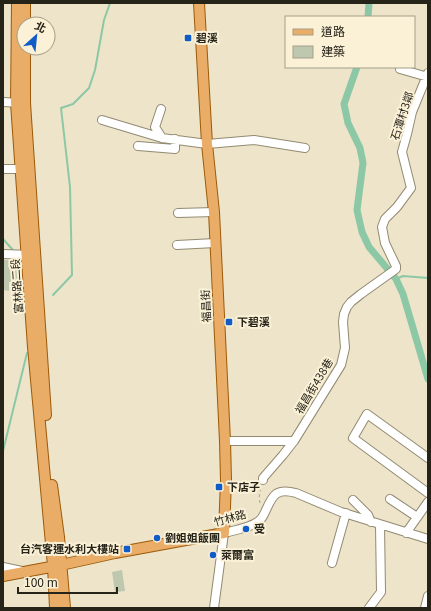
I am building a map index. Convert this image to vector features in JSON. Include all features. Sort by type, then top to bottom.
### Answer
[{"type":"main road","name":"富林路二段","points":[[17,3],[18,16]]},
{"type":"main road","points":[[25,3],[25,16]]},
{"type":"main road","name":"福昌街","points":[[199,3],[207,144],[214,212],[225,441],[226,480],[224,533]]},
{"type":"main road","name":"富林路二段","points":[[20,56],[20,169],[31,255]]},
{"type":"main road","name":"富林路二段","points":[[24,56],[20,103],[33,290],[49,465],[59,537],[57,566]]},
{"type":"main road","name":"竹林路","points":[[3,576],[57,566],[115,552],[224,533]]},
{"type":"main road","points":[[55,608],[57,566]]},
{"type":"main road","points":[[57,566],[65,608]]},
{"type":"street","points":[[400,69],[428,75]]},
{"type":"street","name":"石潭村3鄰","points":[[374,284],[396,269],[385,243],[382,227],[385,219],[398,207],[411,188],[402,152],[412,112],[428,75]]},
{"type":"street","points":[[3,102],[20,103]]},
{"type":"street","points":[[161,110],[155,127],[162,138]]},
{"type":"street","points":[[102,120],[162,138],[207,144],[254,140],[305,148]]},
{"type":"street","points":[[138,146],[175,149],[175,139]]},
{"type":"street","points":[[3,169],[20,169]]},
{"type":"street","points":[[178,213],[214,212]]},
{"type":"street","points":[[178,245],[215,243]]},
{"type":"street","points":[[3,254],[31,255]]},
{"type":"street","name":"福昌街438巷","points":[[263,480],[263,478],[294,440],[341,365],[345,348],[343,322],[344,314],[347,308],[351,302],[374,284]]},
{"type":"street","points":[[428,458],[367,414],[353,438],[428,493]]},
{"type":"street","points":[[225,441],[294,440]]},
{"type":"street","name":"竹林路","points":[[224,533],[259,521],[276,493],[289,491],[371,522],[425,538]]},
{"type":"street","points":[[390,499],[417,517]]},
{"type":"street","points":[[353,500],[368,515],[371,522]]},
{"type":"street","points":[[406,533],[428,502]]},
{"type":"street","points":[[332,563],[346,513]]},
{"type":"street","points":[[369,608],[381,592],[380,524]]},
{"type":"street","points":[[425,538],[428,530]]},
{"type":"street","name":"福昌街","points":[[214,608],[224,533]]},
{"type":"street","points":[[3,567],[23,572]]},
{"type":"street","points":[[3,581],[23,572]]},
{"type":"street","points":[[425,608],[428,596]]},
{"type":"path","points":[[263,480],[259,498],[263,516]]},
{"type":"building","points":[[3,260],[20,260],[22,282],[9,282],[9,291],[3,290]]},
{"type":"building","points":[[122,570],[125,591],[115,592],[112,572]]},
{"type":"waterway","points":[[53,295],[72,275],[70,187],[61,108],[73,104],[89,88],[95,70],[104,20],[110,3]]},
{"type":"waterway","points":[[368,16],[369,3]]},
{"type":"waterway","points":[[357,68],[344,104],[348,123],[360,148],[363,163],[357,210],[362,232],[369,247],[396,279],[403,294],[428,379]]},
{"type":"waterway","points":[[3,239],[13,250]]},
{"type":"waterway","points":[[396,279],[403,276],[428,278]]},
{"type":"waterway","points":[[3,451],[27,353]]},
{"type":"place","name":"碧溪","points":[[188,38]]},
{"type":"place","name":"下碧溪","points":[[229,322]]},
{"type":"place","name":"下店子","points":[[219,487]]},
{"type":"place","name":"受","points":[[246,529]]},
{"type":"place","name":"劉姐姐飯團","points":[[157,538]]},
{"type":"place","name":"台汽客運水利大樓站","points":[[127,549]]},
{"type":"place","name":"萊爾富","points":[[213,555]]}]
